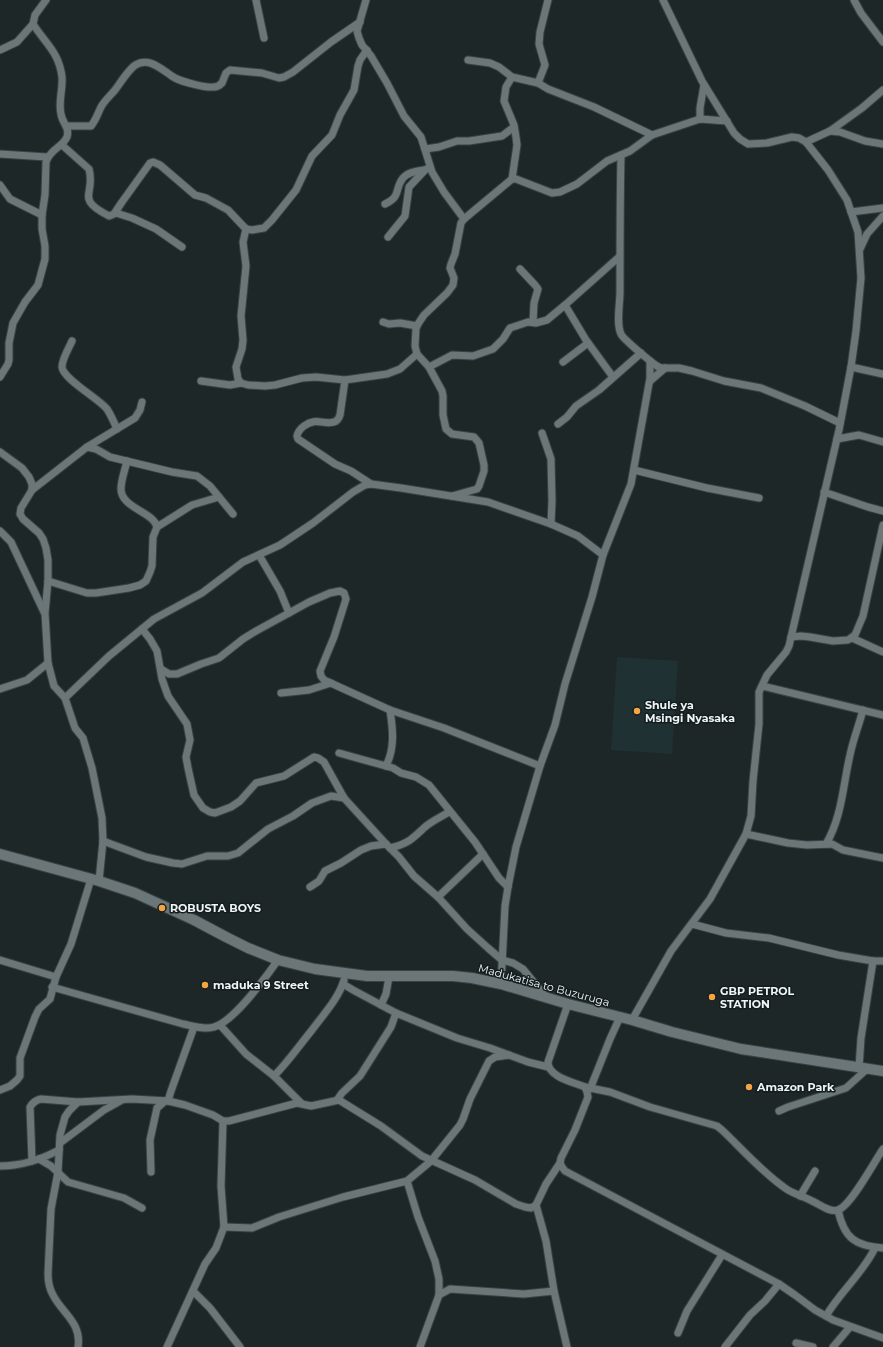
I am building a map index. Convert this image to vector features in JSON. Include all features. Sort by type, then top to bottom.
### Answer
[{"type":"main road","name":"Madukatisa to Buzuruga","points":[[0,854],[95,880],[135,893],[194,920],[226,937],[278,960],[344,979],[453,976],[501,984],[672,1032],[740,1048],[883,1071]]},
{"type":"street","points":[[0,50],[17,42],[33,24],[36,14],[46,0]]},
{"type":"street","points":[[256,0],[264,38]]},
{"type":"street","points":[[366,0],[358,31],[362,45],[367,50],[387,82],[404,116],[421,137],[426,149],[427,169],[464,219]]},
{"type":"street","points":[[538,83],[544,65],[539,44],[540,32],[548,0]]},
{"type":"street","points":[[632,1020],[671,951],[710,899],[746,834],[751,816],[759,724],[758,697],[770,671],[786,652],[791,637],[837,439],[851,367],[861,278],[858,232],[847,200],[832,176],[806,142],[799,138],[792,137],[768,143],[748,144],[737,136],[704,85],[662,0]]},
{"type":"street","points":[[854,0],[864,17],[883,42]]},
{"type":"street","points":[[67,126],[91,126],[106,99],[127,72],[141,62],[161,67],[175,78],[195,84],[214,87],[222,83],[226,73],[230,70],[262,73],[279,78],[293,72],[331,42],[360,22]]},
{"type":"street","points":[[0,377],[9,360],[9,343],[13,323],[40,280],[45,259],[42,215],[46,195],[45,167],[47,157],[54,149],[62,145],[66,137],[67,126],[61,116],[60,107],[62,88],[60,67],[55,53],[33,24]]},
{"type":"street","points":[[62,145],[89,169],[91,174],[87,195],[89,201],[93,206],[109,216],[116,213],[142,174],[150,163],[153,162],[160,165],[190,192],[228,210],[246,229],[252,230],[264,228],[296,190],[312,156],[336,128],[340,116],[354,90],[360,60],[367,50]]},
{"type":"street","points":[[468,60],[490,63],[499,67],[512,77],[538,83],[548,89],[594,107],[652,135]]},
{"type":"street","points":[[452,496],[477,489],[484,471],[482,452],[474,437],[452,434],[446,429],[442,415],[442,391],[429,367],[417,354],[415,340],[417,326],[424,316],[453,285],[454,278],[450,268],[455,254],[461,223],[512,179],[517,145],[514,127],[504,101],[506,87],[512,77]]},
{"type":"street","points":[[700,119],[700,108],[704,85]]},
{"type":"street","points":[[806,142],[830,131],[862,108],[883,90]]},
{"type":"street","points":[[512,179],[516,179],[552,193],[560,192],[577,184],[607,162],[630,151],[652,135],[700,119],[727,120]]},
{"type":"street","points":[[426,149],[439,147],[457,141],[469,141],[502,136],[514,127]]},
{"type":"street","points":[[830,131],[840,132],[865,141],[883,144]]},
{"type":"street","points":[[0,154],[47,157]]},
{"type":"street","points":[[621,155],[619,257],[619,329],[621,335],[626,341],[657,366],[665,368],[679,368],[724,382],[762,388],[806,406],[840,423]]},
{"type":"street","points":[[385,204],[395,198],[403,178],[408,174],[427,169]]},
{"type":"street","points":[[388,237],[405,216],[409,187],[427,169]]},
{"type":"street","points":[[0,185],[10,199],[42,215]]},
{"type":"street","points":[[851,212],[883,212]]},
{"type":"street","points":[[860,249],[867,234],[883,212]]},
{"type":"street","points":[[116,213],[132,218],[156,229],[182,246]]},
{"type":"street","points":[[241,383],[238,379],[236,367],[242,349],[243,340],[241,316],[246,266],[243,242],[246,229]]},
{"type":"street","points":[[429,367],[452,355],[473,356],[484,353],[498,345],[510,328],[528,322],[547,320],[565,306],[619,257]]},
{"type":"street","points":[[520,269],[538,289],[534,303],[533,322]]},
{"type":"street","points":[[565,306],[588,343],[613,377]]},
{"type":"street","points":[[383,322],[389,324],[400,323],[417,326]]},
{"type":"street","points":[[72,341],[63,363],[64,372],[67,377],[85,390],[106,409],[114,420],[117,429]]},
{"type":"street","points":[[562,362],[588,343]]},
{"type":"street","points":[[558,424],[567,417],[576,406],[595,394],[641,353]]},
{"type":"street","points":[[201,381],[230,385],[241,383],[248,385],[275,385],[290,380],[316,377],[345,380],[396,372],[417,354]]},
{"type":"street","points":[[501,984],[505,906],[519,835],[540,766],[555,725],[565,684],[592,597],[602,555],[631,484],[650,381],[650,361]]},
{"type":"street","points":[[851,367],[883,374]]},
{"type":"street","points":[[650,381],[665,368]]},
{"type":"street","points":[[345,380],[338,420],[334,422],[319,421],[308,423],[298,431],[297,436],[298,439],[336,464],[351,471],[371,484]]},
{"type":"street","points":[[0,1090],[10,1086],[20,1076],[20,1058],[35,1016],[39,1009],[50,999],[52,987],[71,944],[95,880],[103,841],[102,818],[89,754],[83,738],[75,728],[64,698],[54,686],[48,663],[45,613],[48,560],[42,539],[38,533],[22,519],[20,514],[23,503],[32,490],[87,447],[135,418],[140,410],[142,402]]},
{"type":"street","points":[[542,433],[551,459],[551,524]]},
{"type":"street","points":[[837,439],[859,434],[883,442]]},
{"type":"street","points":[[87,447],[96,449],[110,457],[172,472],[197,476],[206,482],[233,514]]},
{"type":"street","points":[[0,452],[22,468],[29,477],[32,484],[32,490]]},
{"type":"street","points":[[48,581],[87,592],[96,593],[129,588],[140,584],[148,577],[152,566],[152,544],[157,527],[154,520],[128,502],[121,493],[127,461]]},
{"type":"street","points":[[634,470],[699,486],[759,498]]},
{"type":"street","points":[[64,698],[109,656],[154,619],[202,592],[243,562],[280,545],[313,523],[353,492],[366,485],[371,484],[488,502],[551,524],[578,536],[602,555]]},
{"type":"street","points":[[477,489],[488,502]]},
{"type":"street","points":[[824,492],[868,508],[883,511]]},
{"type":"street","points":[[157,527],[192,505],[219,497]]},
{"type":"street","points":[[791,637],[801,636],[834,641],[848,640],[856,635],[863,616],[883,525]]},
{"type":"street","points":[[0,531],[11,542],[45,613]]},
{"type":"street","points":[[259,555],[280,591],[289,613]]},
{"type":"street","points":[[161,669],[169,674],[177,674],[219,658],[243,639],[289,613],[309,602],[330,593],[340,591],[344,593],[346,599],[320,672],[324,680],[390,710],[444,728],[540,766]]},
{"type":"street","points":[[142,629],[154,645],[161,669],[162,679],[168,696],[187,724],[190,740],[186,757],[188,768],[194,796],[203,808],[215,813],[231,807],[240,802],[256,783],[284,776],[314,757],[318,758],[324,762],[344,798],[420,882],[438,896],[467,929],[502,960],[513,963],[523,969],[546,997]]},
{"type":"street","points":[[852,638],[883,652]]},
{"type":"street","points":[[0,689],[27,680],[48,663]]},
{"type":"street","points":[[281,693],[309,690],[331,683]]},
{"type":"street","points":[[762,686],[883,715]]},
{"type":"street","points":[[386,766],[391,756],[393,745],[390,710]]},
{"type":"street","points":[[826,844],[836,822],[850,754],[863,710]]},
{"type":"street","points":[[339,753],[386,766],[423,781],[429,786],[475,842],[482,854],[508,887]]},
{"type":"street","points":[[103,841],[146,857],[173,863],[182,864],[206,856],[228,856],[238,853],[268,829],[293,816],[312,803],[332,796],[344,798]]},
{"type":"street","points":[[310,888],[319,881],[325,871],[342,863],[361,850],[371,846],[388,846],[408,842],[426,827],[449,812]]},
{"type":"street","points":[[746,834],[788,843],[807,845],[832,844],[843,850],[883,858]]},
{"type":"street","points":[[438,896],[482,854]]},
{"type":"street","points":[[692,924],[726,933],[769,938],[804,948],[873,961],[883,961]]},
{"type":"street","points":[[52,987],[194,1027],[207,1028],[220,1025],[247,1000],[278,960]]},
{"type":"street","points":[[0,969],[2,961],[56,977]]},
{"type":"street","points":[[779,1111],[846,1088],[863,1068],[861,1038],[873,961]]},
{"type":"street","points":[[382,1005],[386,994],[389,977]]},
{"type":"street","points":[[274,1076],[291,1058],[333,1001],[344,979],[352,990],[396,1013],[457,1038],[528,1062],[548,1067],[555,1074],[588,1088],[610,1092],[650,1107],[716,1126],[779,1183],[800,1196],[829,1209],[838,1210],[843,1206],[860,1186],[883,1149]]},
{"type":"street","points":[[548,1067],[548,1062],[568,1004]]},
{"type":"street","points":[[337,1100],[339,1096],[360,1076],[391,1027],[396,1013]]},
{"type":"street","points":[[220,1025],[246,1054],[274,1076],[301,1103],[311,1106],[337,1100],[341,1101],[381,1126],[411,1149],[431,1161],[475,1180],[516,1204],[531,1208],[536,1205],[546,1184],[560,1163],[588,1097],[588,1088],[620,1017]]},
{"type":"street","points":[[151,1172],[149,1149],[157,1108],[167,1101],[194,1027]]},
{"type":"street","points":[[224,1227],[252,1228],[343,1198],[407,1182],[431,1161],[460,1125],[470,1099],[489,1061],[495,1057],[509,1055]]},
{"type":"street","points":[[35,1160],[30,1107],[35,1100],[41,1099],[78,1102],[144,1099],[167,1101],[213,1115],[223,1121],[230,1121],[301,1103]]},
{"type":"street","points":[[0,1166],[10,1166],[35,1160],[60,1146],[104,1110],[124,1099]]},
{"type":"street","points":[[78,1102],[65,1117],[60,1146],[58,1172],[51,1209],[48,1283],[53,1295],[73,1321],[79,1342],[78,1347]]},
{"type":"street","points":[[167,1347],[206,1264],[216,1248],[224,1227],[221,1186],[223,1121]]},
{"type":"street","points":[[35,1160],[48,1163],[68,1182],[124,1198],[142,1208]]},
{"type":"street","points":[[560,1163],[565,1171],[779,1284],[826,1316],[850,1327],[883,1338]]},
{"type":"street","points":[[800,1196],[815,1171]]},
{"type":"street","points":[[407,1182],[418,1217],[435,1261],[439,1282],[439,1296],[420,1347]]},
{"type":"street","points":[[536,1205],[546,1241],[554,1291],[567,1347]]},
{"type":"street","points":[[826,1316],[839,1297],[879,1248],[857,1242],[847,1235],[841,1222],[838,1210]]},
{"type":"street","points":[[678,1333],[687,1311],[722,1255]]},
{"type":"street","points":[[439,1282],[449,1290]]},
{"type":"street","points":[[725,1347],[779,1284]]},
{"type":"street","points":[[439,1296],[449,1290],[524,1294],[554,1291]]},
{"type":"street","points":[[193,1291],[210,1308],[240,1347]]},
{"type":"street","points":[[833,1347],[850,1327]]},
{"type":"street","points":[[796,1343],[813,1347]]},
{"type":"shaded area","points":[[617,657],[678,661],[672,754],[611,750]]},
{"type":"place","name":"Shule ya Msingi Nyasaka","points":[[637,711]]},
{"type":"place","name":"ROBUSTA BOYS","points":[[162,908]]},
{"type":"place","name":"maduka 9 Street","points":[[205,985]]},
{"type":"place","name":"GBP PETROL STATION","points":[[712,997]]},
{"type":"place","name":"Amazon Park","points":[[749,1087]]}]
